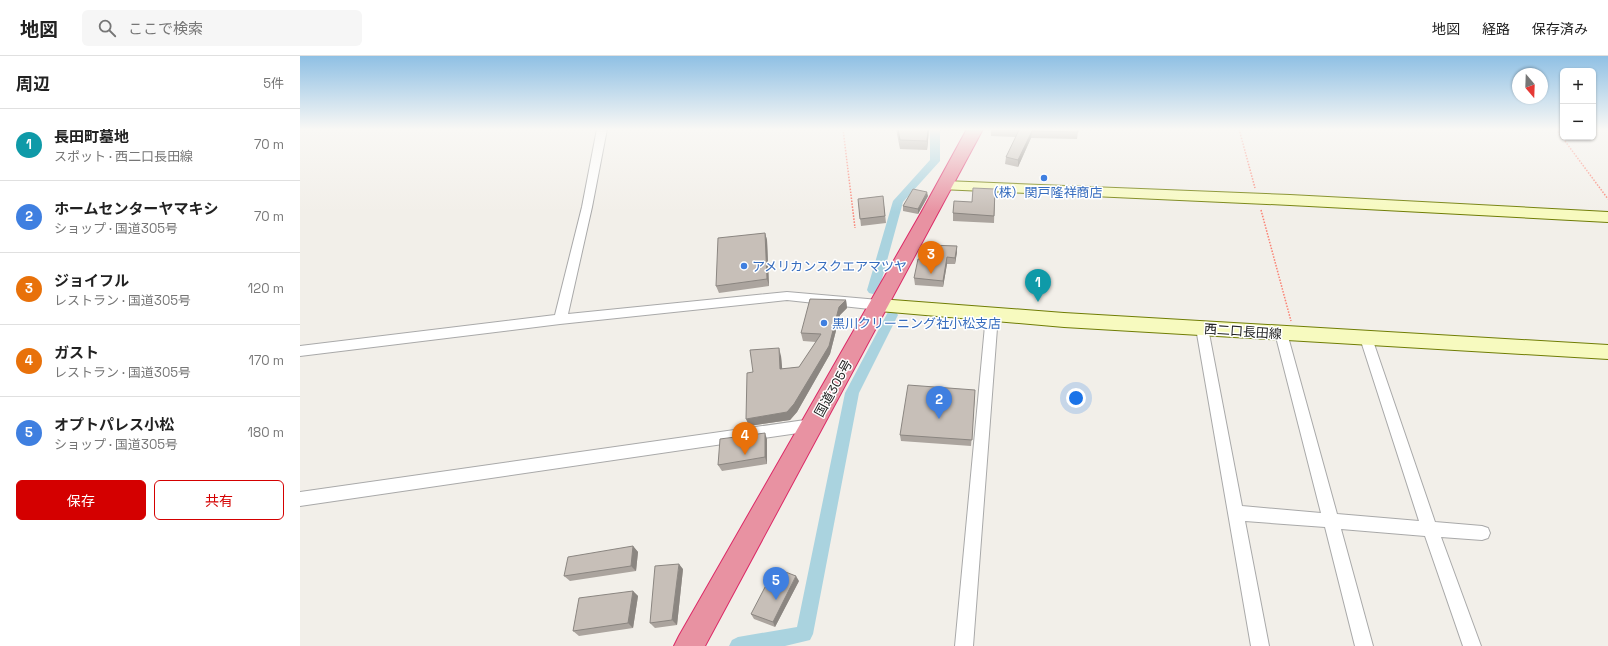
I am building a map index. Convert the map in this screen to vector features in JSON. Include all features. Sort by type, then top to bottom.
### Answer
[{"type":"highway","name":"国道305号","points":[[689,646],[961,157]]},
{"type":"street","points":[[560,319],[587,207],[597,157]]},
{"type":"street","points":[[945,186],[1258,199],[1608,217]]},
{"type":"street","points":[[300,351],[560,319],[787,296],[878,305]]},
{"type":"street","name":"西二口長田線","points":[[878,305],[992,315],[1288,334],[1608,352]]},
{"type":"street","points":[[964,646],[992,315]]},
{"type":"street","points":[[1202,328],[1260,646]]},
{"type":"street","points":[[1288,334],[1331,521],[1364,646]]},
{"type":"street","points":[[1366,338],[1430,529],[1472,646]]},
{"type":"street","points":[[300,499],[812,426]]},
{"type":"street","points":[[1236,513],[1482,533]]},
{"type":"path","points":[[846,157],[855,228]]},
{"type":"path","points":[[1246,157],[1258,199],[1288,334]]},
{"type":"path","points":[[1576,157],[1608,199]]},
{"type":"building","points":[[1006,157],[1020,157],[1018,160]]},
{"type":"building","points":[[973,188],[995,189],[994,216],[953,213],[954,201],[972,202]]},
{"type":"building","points":[[913,189],[927,192],[918,209],[903,206]]},
{"type":"building","points":[[883,196],[885,216],[860,219],[858,199]]},
{"type":"building","name":"アメリカンスクエアマツヤ","points":[[765,233],[767,279],[716,286],[718,238]]},
{"type":"building","points":[[928,245],[957,246],[955,258],[947,257],[943,281],[914,278],[918,259],[927,259]]},
{"type":"building","points":[[810,299],[846,300],[839,307],[829,346],[794,404],[787,412],[746,419],[747,373],[753,372],[750,350],[779,348],[780,369],[799,367],[821,334],[801,333]]},
{"type":"building","points":[[908,385],[975,390],[972,440],[900,435]]},
{"type":"building","points":[[765,433],[765,457],[718,465],[720,439]]},
{"type":"building","points":[[633,546],[631,566],[564,576],[568,557]]},
{"type":"building","points":[[679,564],[672,620],[650,623],[655,566]]},
{"type":"building","points":[[775,568],[796,576],[773,622],[751,614]]},
{"type":"building","points":[[633,591],[628,623],[573,631],[579,598]]},
{"type":"waterway","points":[[873,290],[898,201],[935,161],[935,157]]},
{"type":"waterway","points":[[738,646],[804,634],[852,393],[892,315]]},
{"type":"place","name":"（株）関戸隆祥商店","points":[[1044,178]]},
{"type":"place","name":"アメリカンスクエアマツヤ","points":[[744,266]]},
{"type":"place","name":"ジョイフル","points":[[931,274]]},
{"type":"place","name":"長田町墓地","points":[[1038,302]]},
{"type":"place","name":"黒川クリーニング社小松支店","points":[[824,323]]},
{"type":"place","name":"ホームセンターヤマキシ","points":[[939,419]]},
{"type":"place","name":"ガスト","points":[[745,455]]},
{"type":"place","name":"オプトパレス小松","points":[[776,600]]}]
